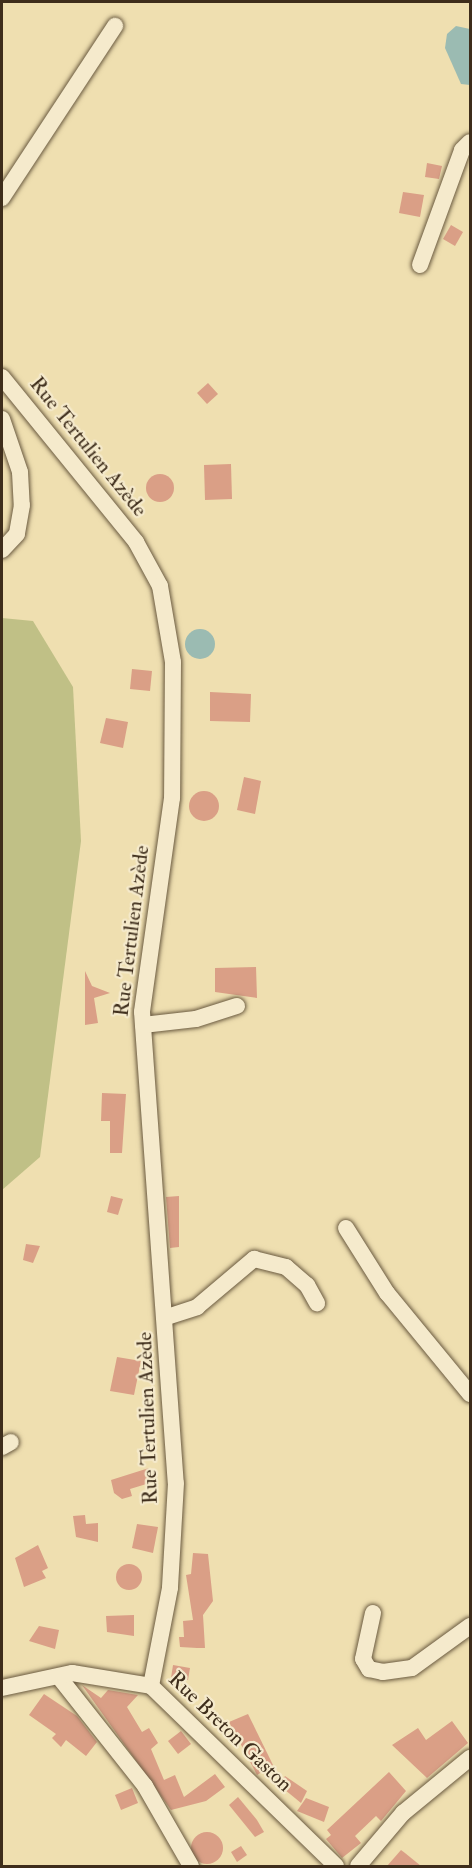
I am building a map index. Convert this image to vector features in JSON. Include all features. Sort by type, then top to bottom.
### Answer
[{"type":"street","points":[[2,198],[116,26]]},
{"type":"street","points":[[420,265],[462,150],[471,142]]},
{"type":"street","name":"Rue Tertulien Azède","points":[[2,377],[136,542],[160,586],[173,662],[172,798],[142,1025],[167,1317],[176,1483],[170,1588],[151,1686]]},
{"type":"street","points":[[2,419],[20,472],[22,506],[17,534],[2,550]]},
{"type":"street","points":[[142,1025],[196,1019],[237,1006]]},
{"type":"street","points":[[346,1228],[387,1293],[471,1394]]},
{"type":"street","points":[[167,1317],[197,1307],[254,1259],[286,1266],[307,1285],[316,1303]]},
{"type":"street","points":[[373,1613],[363,1659],[369,1669],[383,1672],[412,1668],[471,1626]]},
{"type":"street","points":[[59,1677],[145,1786],[190,1866]]},
{"type":"street","name":"Rue Breton Gaston","points":[[2,1688],[59,1677],[118,1677],[151,1686],[336,1866]]},
{"type":"street","points":[[358,1866],[403,1813],[471,1758]]},
{"type":"green space","points":[[2,618],[33,621],[73,687],[81,841],[40,1157],[2,1190]]},
{"type":"water","points":[[456,26],[470,29],[470,85],[461,84],[445,48],[447,34]]},
{"type":"water","points":[[200,629],[210,634],[215,644],[210,654],[200,659],[190,654],[185,644],[190,634]]},
{"type":"building","points":[[427,163],[442,166],[439,179],[425,177]]},
{"type":"building","points":[[403,192],[424,195],[420,217],[399,213]]},
{"type":"building","points":[[451,225],[463,232],[455,246],[443,239]]},
{"type":"building","points":[[208,383],[218,394],[207,404],[197,393]]},
{"type":"building","points":[[231,464],[232,499],[205,500],[204,465]]},
{"type":"building","points":[[160,474],[170,478],[174,488],[170,498],[160,502],[150,498],[146,488],[150,478]]},
{"type":"building","points":[[132,669],[152,671],[150,691],[130,689]]},
{"type":"building","points":[[210,692],[251,694],[250,722],[210,721]]},
{"type":"building","points":[[106,718],[128,722],[123,748],[100,743]]},
{"type":"building","points":[[244,777],[261,781],[255,814],[237,810]]},
{"type":"building","points":[[204,791],[215,795],[219,806],[215,817],[204,821],[193,817],[189,806],[193,795]]},
{"type":"building","points":[[256,967],[257,998],[215,992],[215,968]]},
{"type":"building","points":[[85,971],[92,986],[110,993],[94,998],[98,1023],[85,1025]]},
{"type":"building","points":[[102,1093],[126,1094],[122,1153],[110,1153],[110,1121],[101,1121]]},
{"type":"building","points":[[111,1196],[123,1199],[118,1215],[107,1212]]},
{"type":"building","points":[[179,1196],[179,1247],[170,1248],[166,1197]]},
{"type":"building","points":[[26,1244],[40,1246],[33,1263],[23,1260]]},
{"type":"building","points":[[117,1357],[141,1361],[134,1395],[110,1391]]},
{"type":"building","points":[[149,1468],[153,1482],[130,1489],[132,1496],[122,1499],[114,1493],[111,1480]]},
{"type":"building","points":[[85,1515],[86,1524],[98,1523],[98,1542],[76,1537],[73,1516]]},
{"type":"building","points":[[137,1524],[158,1527],[153,1553],[132,1548]]},
{"type":"building","points":[[38,1545],[48,1568],[42,1571],[46,1578],[24,1587],[15,1558]]},
{"type":"building","points":[[193,1553],[208,1554],[213,1601],[203,1615],[205,1648],[180,1647],[179,1637],[184,1637],[183,1621],[193,1620],[186,1575],[191,1574]]},
{"type":"building","points":[[129,1564],[138,1568],[142,1577],[138,1586],[129,1590],[120,1586],[116,1577],[120,1568]]},
{"type":"building","points":[[134,1615],[134,1636],[107,1632],[106,1616]]},
{"type":"building","points":[[39,1626],[59,1630],[55,1649],[29,1641]]},
{"type":"building","points":[[173,1665],[190,1668],[188,1680],[171,1678]]},
{"type":"building","points":[[82,1685],[101,1698],[108,1690],[138,1695],[127,1707],[142,1732],[149,1728],[158,1743],[151,1749],[164,1780],[175,1775],[184,1797],[215,1774],[225,1787],[206,1801],[171,1810]]},
{"type":"building","points":[[44,1694],[77,1716],[97,1742],[86,1756],[66,1740],[61,1747],[52,1738],[56,1734],[29,1715]]},
{"type":"building","points":[[248,1714],[273,1765],[257,1775],[229,1722]]},
{"type":"building","points":[[452,1721],[468,1743],[427,1778],[392,1745],[418,1728],[426,1740]]},
{"type":"building","points":[[181,1731],[191,1744],[178,1754],[168,1741]]},
{"type":"building","points":[[389,1772],[406,1791],[381,1821],[376,1816],[355,1836],[361,1843],[342,1858],[326,1839],[331,1835],[327,1830]]},
{"type":"building","points":[[285,1776],[307,1791],[301,1803],[279,1785]]},
{"type":"building","points":[[132,1788],[138,1803],[121,1810],[115,1795]]},
{"type":"building","points":[[238,1797],[264,1832],[255,1837],[229,1805]]},
{"type":"building","points":[[306,1798],[329,1807],[324,1822],[297,1811]]},
{"type":"building","points":[[207,1832],[218,1837],[223,1848],[218,1859],[207,1864],[196,1859],[191,1848],[196,1837]]},
{"type":"building","points":[[241,1846],[247,1855],[237,1862],[231,1852]]},
{"type":"building","points":[[401,1850],[405,1853],[421,1866],[387,1866]]}]
